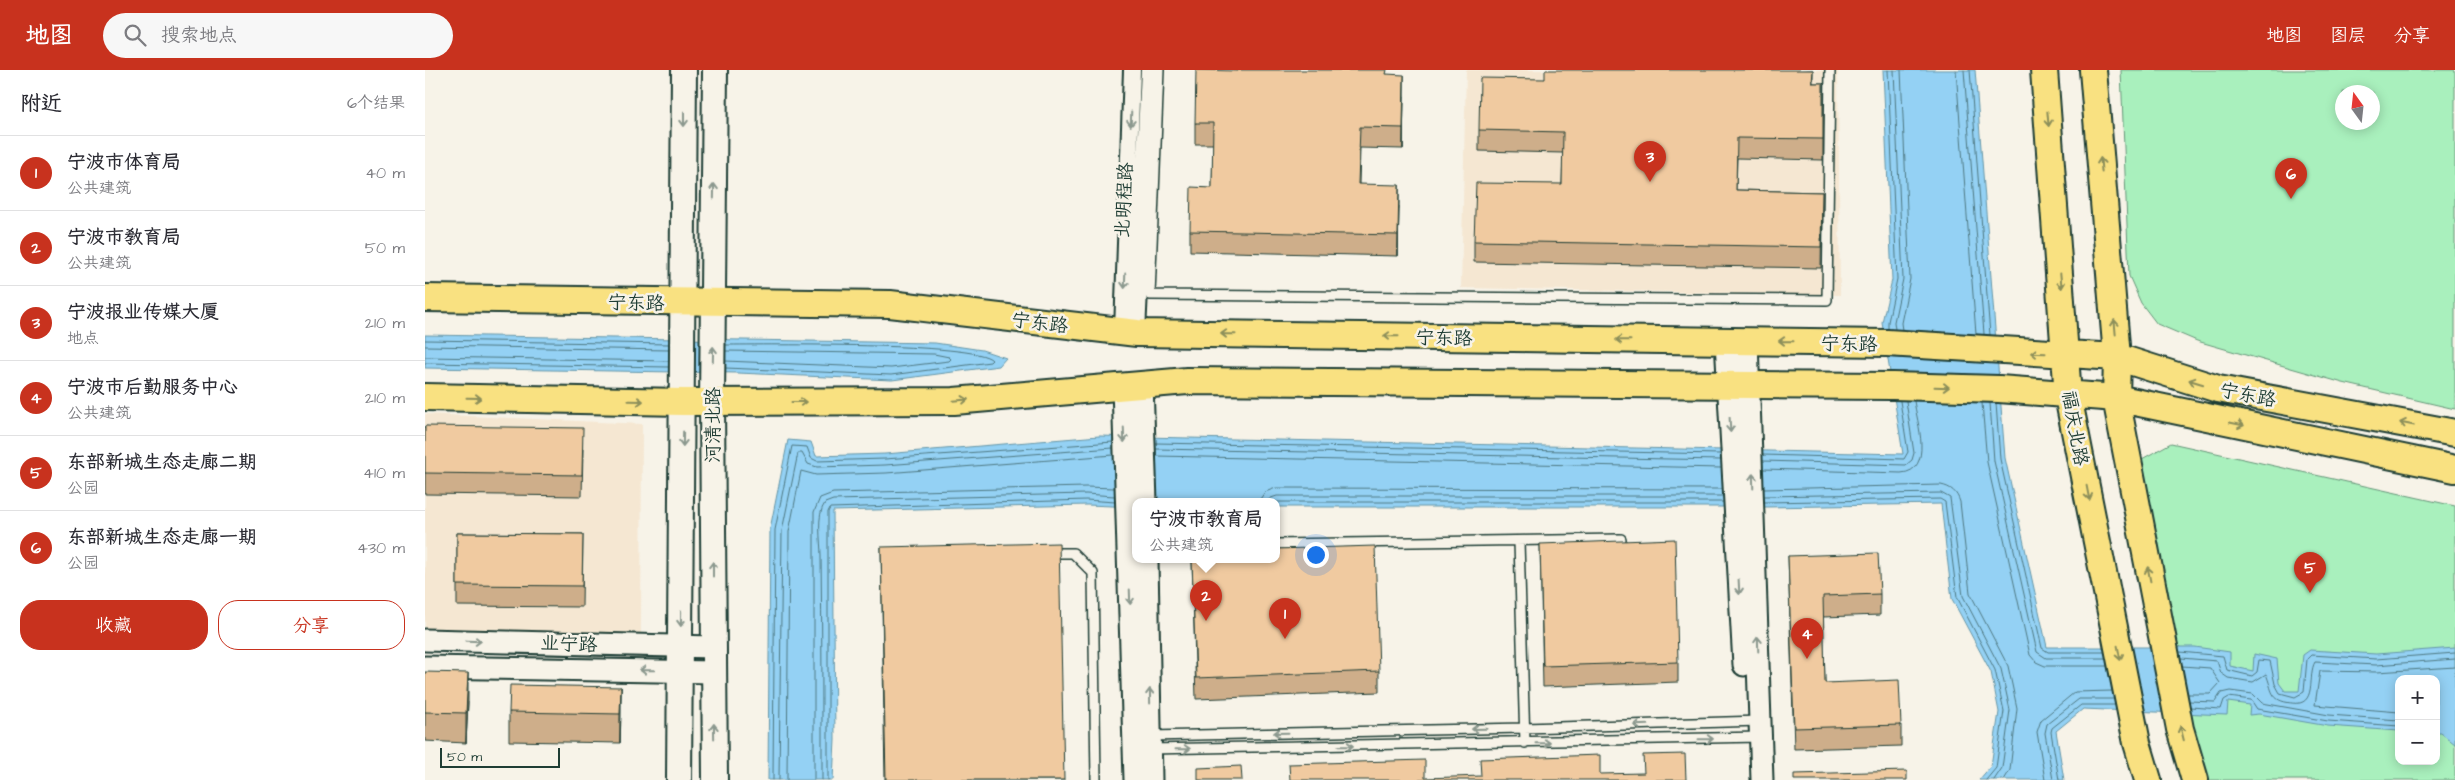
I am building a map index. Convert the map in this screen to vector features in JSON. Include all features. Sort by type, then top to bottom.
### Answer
[{"type":"main road","name":"河清北路","points":[[679,780],[684,70]]},
{"type":"main road","name":"河清北路","points":[[715,70],[712,402],[715,780]]},
{"type":"main road","name":"福庆北路","points":[[2044,70],[2067,354],[2068,396],[2137,742],[2148,780]]},
{"type":"main road","points":[[2093,70],[2117,357],[2116,398],[2180,729],[2195,780]]},
{"type":"main road","name":"宁东路","points":[[425,298],[889,304],[1130,332],[1887,343],[1992,351],[2117,357],[2218,388],[2455,433]]},
{"type":"main road","name":"宁东路","points":[[425,397],[683,402],[954,401],[1197,381],[1893,386],[1999,390],[2116,398],[2455,469]]},
{"type":"street","name":"北明程路","points":[[1130,332],[1132,70]]},
{"type":"street","name":"北明程路","points":[[1130,332],[1149,70]]},
{"type":"street","points":[[1737,341],[1754,730],[1762,780]]},
{"type":"street","points":[[1133,385],[1146,498]]},
{"type":"street","points":[[1133,385],[1136,498]]},
{"type":"street","points":[[1137,563],[1142,743],[1151,780]]},
{"type":"street","points":[[1135,780],[1142,743],[1147,563]]},
{"type":"street","name":"业宁路","points":[[425,640],[713,647]]},
{"type":"street","name":"业宁路","points":[[425,667],[713,672]]},
{"type":"street","points":[[1749,780],[1754,730]]},
{"type":"lane","points":[[1159,70],[1150,295],[1827,300],[1830,70]]},
{"type":"lane","points":[[1280,544],[1519,542],[1621,539]]},
{"type":"lane","points":[[1519,542],[1525,743]]},
{"type":"lane","points":[[1035,554],[1073,553],[1093,573],[1096,780]]},
{"type":"lane","points":[[1142,743],[1524,728],[1754,730]]},
{"type":"lane","points":[[1142,743],[1525,743],[1754,730]]},
{"type":"shaded area","points":[[1466,70],[1838,70],[1840,295],[1461,288]]},
{"type":"shaded area","points":[[425,414],[642,424],[641,635],[425,630]]},
{"type":"green space","points":[[2121,70],[2455,70],[2455,409],[2343,383],[2197,341],[2157,324],[2141,303],[2129,276]]},
{"type":"green space","points":[[2171,443],[2455,506],[2455,780],[2206,780],[2188,714],[2142,459]]},
{"type":"water","points":[[1883,70],[1975,70],[2005,458],[2047,647],[2195,647],[2230,652],[2230,666],[2253,671],[2254,654],[2277,659],[2279,683],[2285,691],[2299,691],[2303,655],[2310,650],[2376,654],[2455,648],[2455,744],[2440,733],[2440,675],[2395,675],[2395,731],[2328,726],[2259,714],[2249,715],[2250,705],[2228,702],[2227,715],[2083,709],[2056,731],[2064,780],[1979,780],[1991,766],[1999,712],[1991,672],[1952,599],[1941,504],[1767,507],[1280,507],[1280,498],[1132,498],[1132,507],[1087,505],[833,511],[835,739],[833,780],[768,780],[770,529],[788,440],[811,442],[816,456],[885,454],[1099,436],[1903,454],[1882,322],[1892,280]]},
{"type":"water","points":[[425,335],[935,343],[982,350],[1006,358],[999,366],[892,380],[738,373],[425,368]]},
{"type":"building","points":[[1196,70],[1387,70],[1386,74],[1404,75],[1403,128],[1360,127],[1358,184],[1399,185],[1398,235],[1190,231],[1191,187],[1212,188],[1213,123],[1195,123]]},
{"type":"building","points":[[1545,70],[1813,70],[1812,83],[1823,83],[1823,139],[1737,138],[1736,190],[1822,192],[1821,247],[1474,241],[1476,183],[1562,184],[1563,132],[1479,130],[1480,78],[1545,79]]},
{"type":"building","points":[[425,426],[583,428],[582,475],[425,473]]},
{"type":"building","points":[[457,533],[583,534],[582,586],[457,585]]},
{"type":"building","points":[[1675,539],[1678,662],[1543,666],[1540,544]]},
{"type":"building","points":[[1059,543],[1064,780],[886,780],[881,547]]},
{"type":"building","points":[[1375,546],[1379,671],[1196,678],[1192,563],[1280,563],[1280,549]]},
{"type":"building","points":[[1878,553],[1880,594],[1823,596],[1825,683],[1899,680],[1901,725],[1794,728],[1788,556]]},
{"type":"building","points":[[425,672],[468,673],[466,713],[425,712]]},
{"type":"building","points":[[510,685],[621,687],[620,714],[509,712]]},
{"type":"building","points":[[1685,754],[1686,780],[1290,780],[1289,764],[1425,760],[1425,778],[1481,776],[1480,759],[1600,755],[1600,774],[1644,773],[1643,755]]},
{"type":"building","points":[[1241,766],[1242,780],[1198,780],[1198,768]]},
{"type":"building","points":[[1907,771],[1907,780],[1794,780],[1794,774]]},
{"type":"place","name":"宁波报业传媒大厦","points":[[1650,182]]},
{"type":"place","name":"东部新城生态走廊一期","points":[[2291,199]]},
{"type":"place","name":"东部新城生态走廊二期","points":[[2310,593]]},
{"type":"place","name":"宁波市教育局","points":[[1206,621]]},
{"type":"place","name":"宁波市体育局","points":[[1285,639]]},
{"type":"place","name":"宁波市后勤服务中心","points":[[1807,659]]}]
